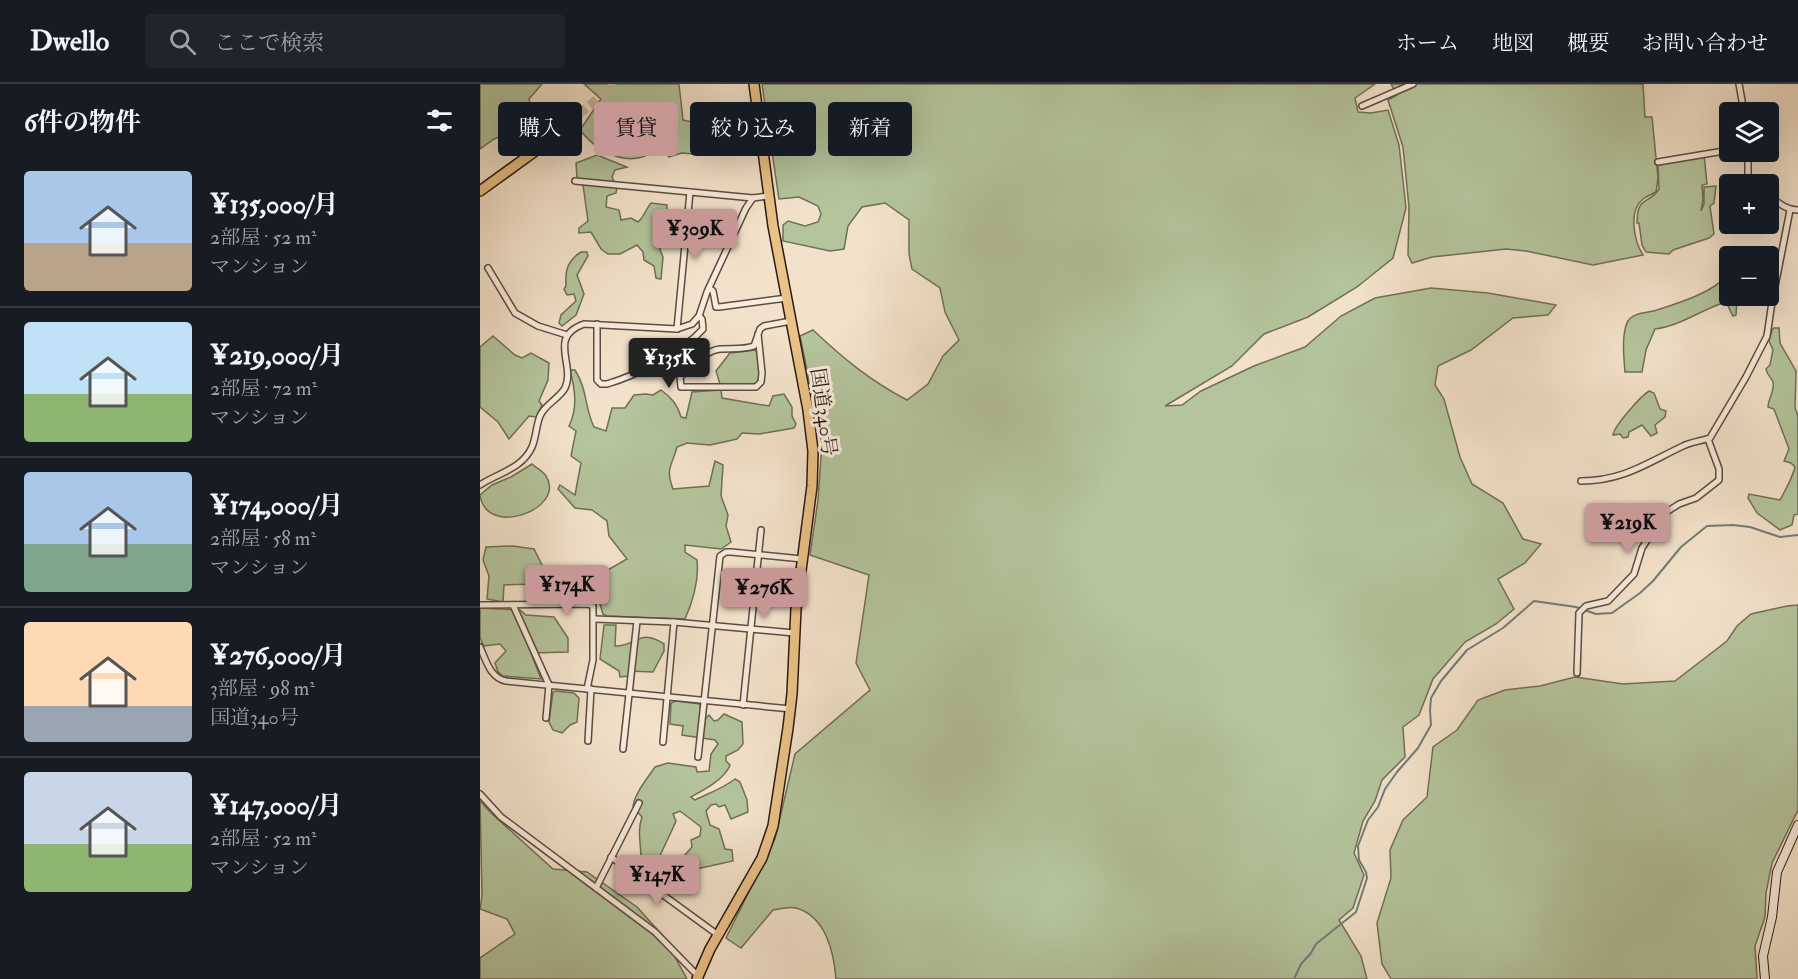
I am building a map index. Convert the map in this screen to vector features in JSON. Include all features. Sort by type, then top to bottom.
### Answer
[{"type":"highway","name":"国道340号","points":[[698,977],[769,841],[791,709],[794,633],[812,486],[813,451],[809,419],[768,196],[754,84]]},
{"type":"highway","points":[[480,191],[530,156]]},
{"type":"main road","points":[[1765,979],[1763,956],[1772,917],[1777,872],[1798,825]]},
{"type":"street","points":[[1362,106],[1413,84]]},
{"type":"street","points":[[1739,84],[1742,102]]},
{"type":"street","points":[[1658,162],[1719,152]]},
{"type":"street","points":[[575,181],[753,198],[768,196]]},
{"type":"street","points":[[677,328],[690,192]]},
{"type":"street","points":[[480,484],[514,468],[522,462],[532,447],[540,416],[566,387],[564,345],[567,335],[573,329],[584,324],[677,328],[692,324],[699,316],[709,288],[746,208],[753,198]]},
{"type":"street","points":[[1779,202],[1790,210],[1798,210]]},
{"type":"street","points":[[1581,481],[1612,478],[1642,468],[1682,446],[1707,439],[1746,377],[1767,336],[1790,210]]},
{"type":"street","points":[[488,268],[515,314],[538,326],[567,335]]},
{"type":"street","points":[[709,288],[713,291],[716,307],[787,298]]},
{"type":"street","points":[[597,324],[597,380],[601,384],[607,384],[653,364],[687,344],[703,329],[702,319],[699,316]]},
{"type":"street","points":[[758,334],[762,373],[761,382],[756,387],[681,387],[680,377],[706,354],[718,349],[745,349],[754,346],[758,334],[760,329],[764,326],[791,321]]},
{"type":"street","points":[[1577,673],[1579,613],[1581,610],[1586,606],[1608,601],[1634,574],[1642,548],[1665,513],[1679,504],[1696,498],[1719,480],[1719,469],[1707,439]]},
{"type":"street","points":[[743,705],[761,530]]},
{"type":"street","points":[[698,757],[720,555],[731,552],[802,559]]},
{"type":"street","points":[[480,605],[588,604],[593,606],[593,660],[589,689],[588,741]]},
{"type":"street","points":[[513,605],[549,685],[546,718]]},
{"type":"street","points":[[594,619],[674,622],[794,633]]},
{"type":"street","points":[[623,749],[637,621]]},
{"type":"street","points":[[663,742],[674,622]]},
{"type":"street","points":[[480,647],[494,676],[498,679],[791,709]]},
{"type":"street","points":[[480,794],[501,817],[655,932],[698,977]]},
{"type":"street","points":[[596,888],[639,803]]},
{"type":"street","points":[[611,857],[718,935]]},
{"type":"green space","points":[[480,84],[542,84],[529,99],[530,102],[498,102],[498,138],[480,149]]},
{"type":"green space","points":[[584,84],[679,84],[683,120],[690,122],[690,154],[678,154],[678,102],[599,102],[601,99]]},
{"type":"green space","points":[[762,84],[1375,84],[1355,98],[1358,112],[1371,113],[1388,110],[1399,145],[1406,208],[1393,258],[1357,287],[1308,317],[1264,334],[1232,366],[1165,406],[1182,405],[1201,391],[1254,366],[1305,347],[1341,316],[1375,298],[1431,288],[1488,293],[1556,305],[1548,315],[1513,318],[1471,350],[1438,366],[1435,385],[1444,399],[1460,457],[1472,484],[1503,503],[1523,539],[1541,544],[1525,563],[1498,579],[1514,609],[1496,624],[1465,642],[1433,679],[1419,715],[1403,727],[1405,757],[1382,780],[1375,801],[1363,821],[1354,853],[1364,875],[1353,908],[1339,920],[1361,956],[1367,979],[836,979],[827,937],[815,919],[794,907],[773,910],[741,948],[726,938],[775,839],[795,754],[870,690],[856,663],[869,575],[810,555],[818,500],[822,443],[800,336],[813,330],[857,368],[907,400],[928,384],[943,356],[959,340],[945,312],[940,288],[912,269],[909,254],[909,220],[885,203],[862,207],[848,226],[844,249],[830,251],[783,241],[783,225],[788,221],[805,226],[818,222],[821,214],[818,206],[799,197],[779,199],[773,156],[816,156],[816,102],[765,102]]},
{"type":"green space","points":[[1391,84],[1643,84],[1645,117],[1652,117],[1658,178],[1656,192],[1643,199],[1635,211],[1635,234],[1643,255],[1593,265],[1506,249],[1432,257],[1412,263],[1408,255],[1409,207],[1403,147],[1388,100],[1397,95]]},
{"type":"green space","points":[[594,109],[594,144],[582,132],[582,127]]},
{"type":"green space","points":[[1704,154],[1707,184],[1702,185],[1701,211],[1704,204],[1704,187],[1716,186],[1714,203],[1710,206],[1714,234],[1709,238],[1673,250],[1669,254],[1646,252],[1642,245],[1639,223],[1637,223],[1638,214],[1641,204],[1659,189],[1658,162]]},
{"type":"green space","points":[[600,156],[627,167],[615,170],[612,177],[617,187],[616,193],[607,196],[606,207],[619,210],[621,220],[631,218],[638,222],[651,203],[667,205],[665,237],[661,242],[660,250],[663,257],[661,279],[656,278],[654,266],[644,260],[643,252],[637,245],[620,254],[608,254],[601,249],[591,232],[579,233],[579,228],[588,221],[583,185],[577,178],[576,163]]},
{"type":"green space","points":[[616,156],[645,156],[630,159]]},
{"type":"green space","points":[[581,252],[587,252],[588,256],[577,275],[584,294],[576,315],[562,326],[559,323],[561,315],[576,301],[574,294],[567,295],[564,289],[567,271],[570,263]]},
{"type":"green space","points":[[1719,283],[1719,305],[1683,321],[1655,329],[1646,350],[1642,372],[1625,372],[1624,339],[1626,326],[1631,318],[1637,314],[1657,310],[1697,296]]},
{"type":"green space","points":[[1728,306],[1737,306],[1736,315],[1733,316]]},
{"type":"green space","points":[[1774,328],[1779,328],[1780,343],[1796,371],[1795,408],[1798,416],[1798,514],[1794,515],[1792,525],[1780,530],[1757,513],[1748,498],[1749,494],[1780,500],[1795,467],[1784,461],[1789,449],[1774,409],[1768,407],[1773,382],[1766,369],[1770,365],[1773,350],[1769,341]]},
{"type":"green space","points":[[493,336],[515,355],[522,358],[531,353],[549,363],[548,380],[539,401],[542,405],[536,417],[529,416],[509,439],[498,422],[480,407],[480,347]]},
{"type":"green space","points":[[755,350],[757,352],[758,382],[720,384],[716,371],[730,353]]},
{"type":"green space","points":[[570,370],[575,370],[579,378],[594,427],[606,431],[612,408],[625,408],[634,395],[653,395],[661,390],[673,401],[681,417],[686,418],[692,392],[721,390],[722,398],[769,406],[773,396],[784,394],[792,407],[792,416],[796,424],[794,428],[759,434],[742,433],[737,439],[710,445],[687,443],[677,447],[669,471],[673,489],[709,486],[715,461],[723,465],[721,496],[728,515],[726,526],[731,542],[721,549],[685,545],[685,552],[697,560],[697,575],[691,605],[685,619],[607,616],[603,614],[598,597],[582,599],[582,591],[572,586],[571,575],[592,579],[627,559],[609,536],[607,521],[592,510],[575,508],[558,489],[560,485],[575,495],[581,463],[571,456],[576,431],[569,426],[574,412],[575,398]]},
{"type":"green space","points":[[1649,391],[1654,393],[1660,409],[1666,411],[1665,417],[1655,425],[1657,433],[1651,436],[1642,425],[1629,432],[1628,437],[1623,438],[1620,434],[1613,435],[1628,412]]},
{"type":"green space","points":[[532,464],[546,476],[549,488],[545,499],[536,508],[509,517],[496,515],[485,508],[480,495],[492,485]]},
{"type":"green space","points":[[513,546],[534,549],[550,581],[556,601],[541,600],[534,584],[504,585],[503,602],[487,599],[489,576],[483,560],[486,547]]},
{"type":"green space","points":[[1798,605],[1798,810],[1772,863],[1766,893],[1765,917],[1755,946],[1757,979],[1391,979],[1382,964],[1377,923],[1391,878],[1390,850],[1403,820],[1427,797],[1433,747],[1457,730],[1478,700],[1505,690],[1540,686],[1575,677],[1623,684],[1675,681],[1727,641],[1737,626],[1751,614]]},
{"type":"green space","points":[[480,608],[520,610],[526,615],[554,617],[568,638],[568,652],[531,653],[541,679],[503,676],[498,672],[495,663],[506,651],[500,644],[484,646],[480,638]]},
{"type":"green space","points":[[604,625],[616,625],[615,646],[643,638],[656,639],[664,644],[664,651],[653,672],[629,671],[628,676],[620,677],[619,671],[600,659]]},
{"type":"green space","points":[[553,692],[574,693],[579,698],[577,722],[562,733],[553,730],[549,722]]},
{"type":"green space","points":[[676,701],[700,704],[701,716],[705,719],[709,715],[714,721],[718,720],[724,714],[742,722],[743,744],[738,750],[726,756],[726,761],[730,765],[724,775],[714,784],[691,797],[695,800],[735,779],[740,782],[747,800],[748,812],[731,819],[725,805],[719,807],[716,804],[711,805],[706,811],[710,825],[719,829],[725,849],[732,850],[733,861],[687,871],[684,856],[692,847],[691,840],[700,836],[701,827],[680,811],[673,814],[676,821],[655,869],[641,859],[639,832],[642,817],[633,807],[638,792],[655,767],[668,763],[696,767],[697,772],[709,771],[711,754],[718,744],[715,740],[682,735],[683,726],[670,724],[671,703]]},
{"type":"green space","points":[[480,801],[553,869],[587,872],[637,907],[664,937],[687,979],[480,979],[480,958],[515,934],[507,919],[480,909],[482,896]]},
{"type":"waterway","points":[[1294,979],[1301,964],[1316,944],[1356,912],[1367,878],[1359,860],[1358,846],[1368,820],[1378,807],[1385,789],[1418,748],[1431,725],[1431,698],[1441,681],[1467,650],[1503,628],[1534,601],[1576,607],[1596,614],[1612,613],[1640,593],[1681,547],[1707,526],[1750,527],[1780,537],[1798,535]]},
{"type":"tunnel","points":[[582,112],[615,84]]}]
